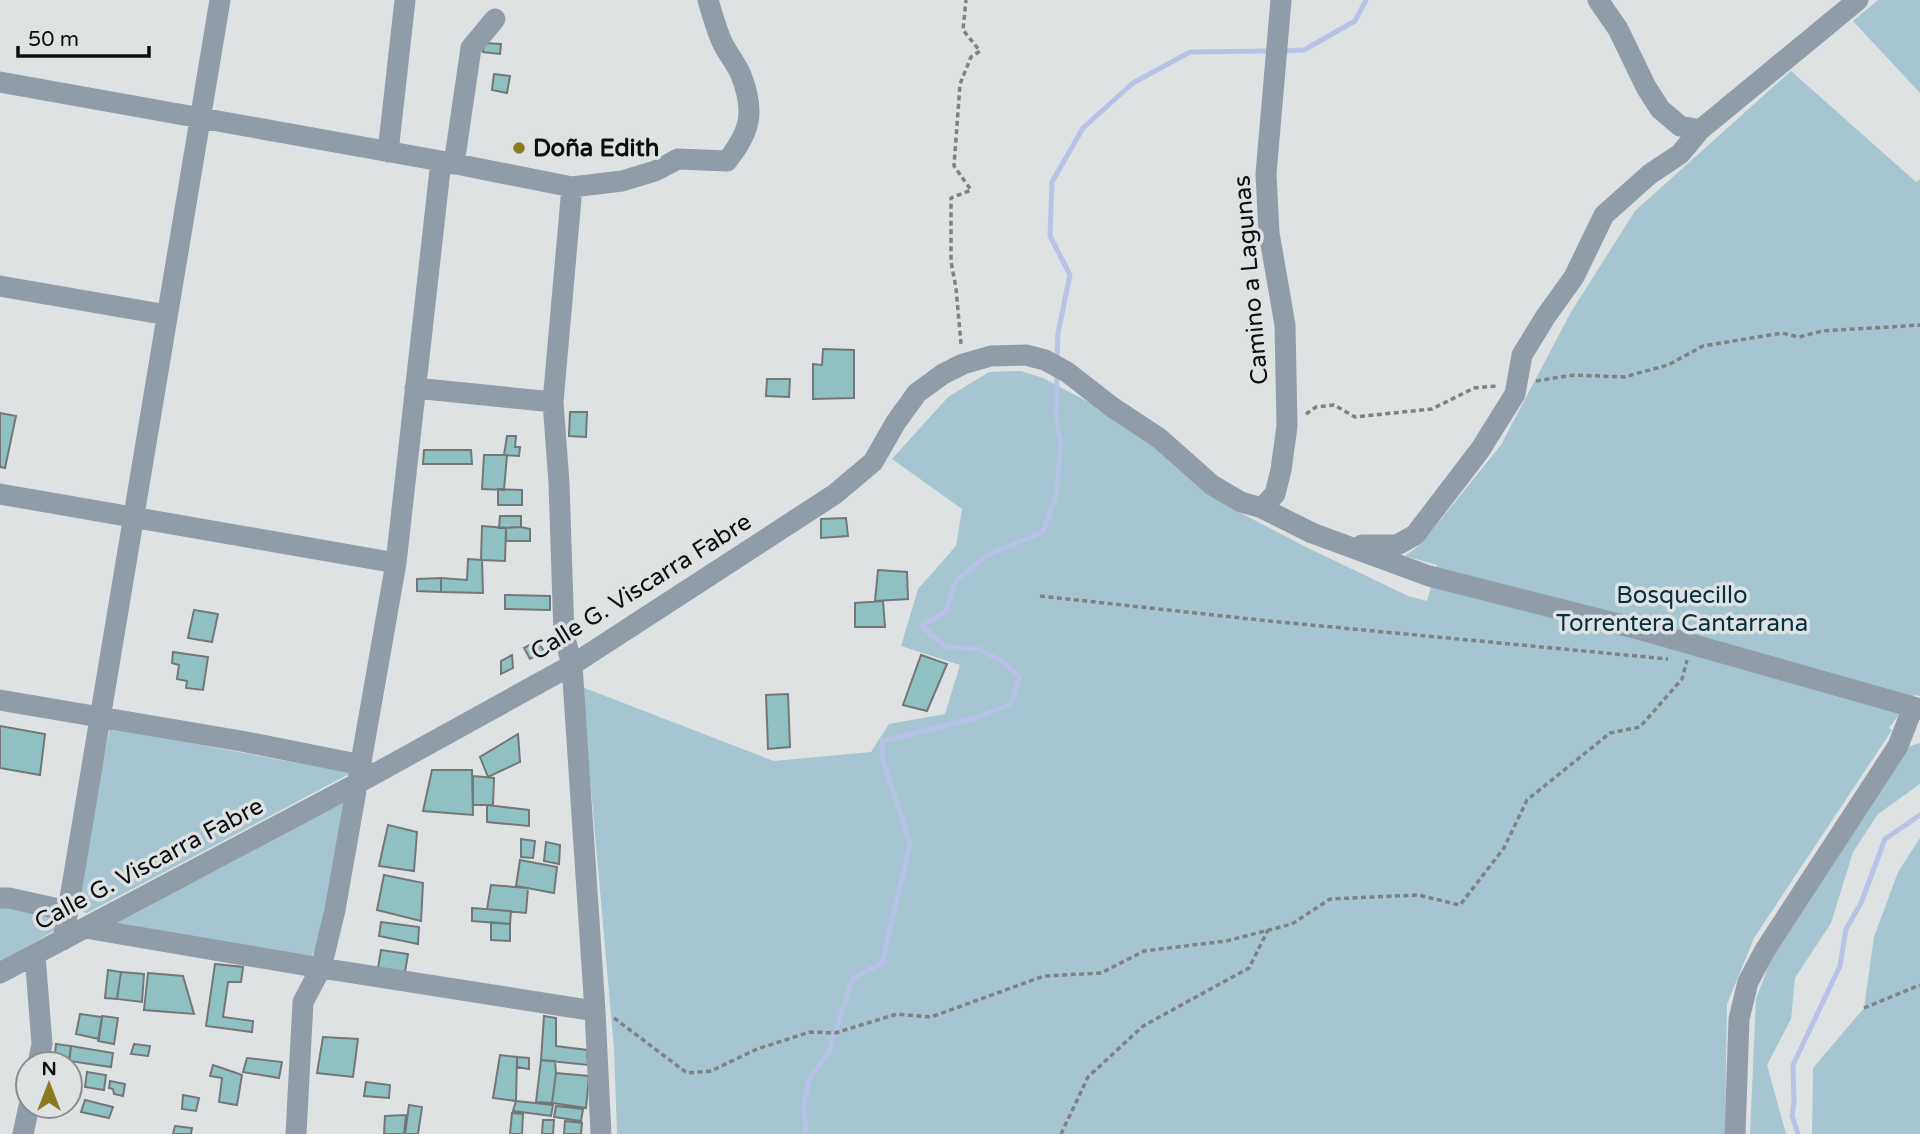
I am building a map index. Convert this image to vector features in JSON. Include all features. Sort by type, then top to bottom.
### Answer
[{"type":"street","points":[[63,940],[220,0]]},
{"type":"street","points":[[388,152],[405,0]]},
{"type":"street","points":[[0,82],[572,187],[622,181],[655,171],[678,159],[727,161],[739,146],[750,121],[746,96],[740,74],[722,43],[708,0]]},
{"type":"street","name":"Camino a Lagunas","points":[[1262,508],[1275,494],[1287,426],[1285,326],[1269,233],[1266,174],[1281,0]]},
{"type":"street","points":[[1598,0],[1618,29],[1646,88],[1660,109],[1680,126],[1700,130]]},
{"type":"street","points":[[1312,533],[1364,545],[1397,545],[1415,535],[1480,450],[1515,394],[1522,355],[1574,277],[1604,215],[1650,174],[1680,154],[1700,130],[1858,0]]},
{"type":"street","points":[[296,1134],[303,1002],[321,968],[361,773],[396,563],[415,388],[447,162],[471,48],[495,19]]},
{"type":"street","points":[[572,187],[553,402],[559,483],[564,635],[572,664],[601,1134]]},
{"type":"street","points":[[0,286],[167,315]]},
{"type":"street","name":"Calle G. Viscarra Fabre","points":[[0,973],[361,773],[572,664],[835,494],[873,462],[896,422],[917,393],[962,364],[991,356],[1026,355],[1045,360],[1067,372],[1112,407],[1159,438],[1212,485],[1241,502],[1262,508],[1312,533]]},
{"type":"street","points":[[415,388],[553,402]]},
{"type":"street","points":[[0,494],[396,563]]},
{"type":"street","points":[[1312,533],[1429,576],[1917,708],[1898,746],[1765,950],[1748,982],[1738,1019],[1735,1134]]},
{"type":"street","points":[[0,700],[101,716],[361,773]]},
{"type":"street","points":[[0,898],[68,911]]},
{"type":"street","points":[[85,928],[595,1011]]},
{"type":"street","points":[[35,955],[41,1050]]},
{"type":"path","points":[[962,364],[956,288],[951,262],[951,198],[971,190],[954,166],[960,84],[971,57],[980,51],[963,30],[966,0]]},
{"type":"path","points":[[1287,426],[1316,407],[1334,405],[1355,417],[1432,409],[1474,388],[1574,375],[1623,377],[1668,365],[1703,346],[1782,333],[1798,337],[1822,331],[1920,325]]},
{"type":"path","points":[[1040,596],[1269,621],[1674,659]]},
{"type":"path","points":[[595,1011],[612,1017],[687,1073],[711,1071],[757,1049],[810,1032],[835,1033],[897,1014],[931,1017],[1044,976],[1101,973],[1144,951],[1226,941],[1292,924],[1330,899],[1418,895],[1460,905],[1504,848],[1527,800],[1609,733],[1640,727],[1682,679],[1691,645]]},
{"type":"path","points":[[1061,1134],[1088,1077],[1143,1026],[1250,968],[1268,930]]},
{"type":"path","points":[[1864,1008],[1920,985]]},
{"type":"green space","points":[[1878,0],[1920,0],[1920,93],[1853,21]]},
{"type":"green space","name":"Bosquecillo Torrentera Cantarrana","points":[[1791,71],[1916,182],[1920,179],[1920,696],[1914,695],[1889,728],[1892,730],[1754,938],[1727,1004],[1725,1134],[617,1134],[614,1049],[582,687],[774,761],[871,752],[889,724],[945,714],[960,665],[901,646],[918,589],[956,546],[962,509],[892,459],[948,397],[989,372],[1021,371],[1043,378],[1149,434],[1229,507],[1408,596],[1427,601],[1437,565],[1405,556],[1421,544],[1501,445],[1571,312],[1635,211]]},
{"type":"green space","points":[[110,728],[351,773],[87,913],[73,910]]},
{"type":"green space","points":[[1920,743],[1920,784],[1878,814],[1853,852],[1831,923],[1795,978],[1791,1019],[1767,1065],[1786,1134],[1750,1134],[1756,999],[1773,954],[1892,770],[1910,746]]},
{"type":"green space","points":[[350,798],[334,905],[311,958],[109,925]]},
{"type":"green space","points":[[1920,838],[1920,1134],[1812,1134],[1813,1068],[1864,1008],[1874,937],[1898,872]]},
{"type":"green space","points":[[0,905],[47,913],[54,921],[54,931],[0,962]]},
{"type":"building","points":[[484,43],[501,44],[500,54],[483,52]]},
{"type":"building","points":[[494,74],[510,76],[507,93],[492,90]]},
{"type":"building","points":[[823,349],[854,350],[854,398],[813,399],[813,364],[822,365]]},
{"type":"building","points":[[767,379],[790,379],[789,397],[766,396]]},
{"type":"building","points":[[570,412],[587,412],[586,437],[569,436]]},
{"type":"building","points":[[0,413],[16,416],[5,468],[0,467]]},
{"type":"building","points":[[507,436],[516,436],[515,447],[520,447],[519,456],[504,455]]},
{"type":"building","points":[[424,450],[471,450],[472,464],[423,464]]},
{"type":"building","points":[[484,455],[507,455],[504,490],[482,489]]},
{"type":"building","points":[[498,489],[522,490],[522,505],[498,505]]},
{"type":"building","points":[[500,516],[521,516],[521,527],[499,528]]},
{"type":"building","points":[[846,518],[848,536],[821,538],[821,519]]},
{"type":"building","points":[[482,526],[506,528],[505,561],[481,560]]},
{"type":"building","points":[[506,528],[530,529],[530,541],[506,541]]},
{"type":"building","points":[[468,559],[482,560],[483,593],[441,592],[441,578],[467,580]]},
{"type":"building","points":[[878,570],[907,572],[908,599],[875,601]]},
{"type":"building","points":[[441,578],[441,592],[417,591],[417,579]]},
{"type":"building","points":[[505,595],[550,596],[550,610],[505,609]]},
{"type":"building","points":[[883,601],[885,627],[855,627],[855,603]]},
{"type":"building","points":[[194,610],[218,614],[212,642],[188,638]]},
{"type":"building","points":[[537,641],[544,651],[530,659],[524,648]]},
{"type":"building","points":[[173,652],[208,657],[203,690],[186,688],[187,681],[177,679],[179,665],[172,663]]},
{"type":"building","points":[[512,655],[513,668],[501,674],[501,661]]},
{"type":"building","points":[[921,655],[947,664],[927,711],[903,705]]},
{"type":"building","points":[[788,694],[790,747],[768,749],[766,695]]},
{"type":"building","points":[[0,726],[45,734],[40,775],[0,768]]},
{"type":"building","points":[[518,734],[520,762],[488,777],[480,757]]},
{"type":"building","points":[[432,770],[472,770],[473,815],[423,811]]},
{"type":"building","points":[[473,776],[494,778],[493,805],[473,805]]},
{"type":"building","points":[[487,805],[529,810],[529,826],[487,822]]},
{"type":"building","points":[[388,825],[417,832],[414,871],[379,866]]},
{"type":"building","points":[[521,839],[535,841],[533,858],[521,857]]},
{"type":"building","points":[[546,842],[560,845],[559,864],[544,861]]},
{"type":"building","points":[[520,860],[557,867],[554,893],[516,886]]},
{"type":"building","points":[[384,875],[423,883],[421,921],[377,910]]},
{"type":"building","points":[[491,885],[528,888],[526,913],[487,909]]},
{"type":"building","points":[[472,908],[511,911],[510,924],[472,921]]},
{"type":"building","points":[[381,922],[419,927],[418,944],[379,936]]},
{"type":"building","points":[[491,922],[510,924],[510,941],[491,940]]},
{"type":"building","points":[[381,950],[408,954],[405,972],[378,968]]},
{"type":"building","points":[[215,964],[243,967],[241,982],[228,982],[223,1017],[253,1021],[252,1032],[206,1026]]},
{"type":"building","points":[[108,970],[121,972],[117,999],[105,998]]},
{"type":"building","points":[[121,972],[144,974],[142,1002],[117,999]]},
{"type":"building","points":[[148,973],[183,976],[194,1014],[144,1010]]},
{"type":"building","points":[[80,1014],[102,1017],[99,1039],[76,1034]]},
{"type":"building","points":[[102,1016],[118,1018],[114,1044],[98,1041]]},
{"type":"building","points":[[544,1016],[556,1018],[556,1046],[587,1050],[588,1065],[541,1060]]},
{"type":"building","points":[[323,1037],[358,1039],[353,1077],[317,1073]]},
{"type":"building","points":[[56,1044],[71,1046],[71,1050],[55,1050]]},
{"type":"building","points":[[134,1044],[150,1046],[148,1056],[131,1054]]},
{"type":"building","points":[[71,1046],[113,1053],[111,1067],[84,1063],[84,1050],[70,1050]]},
{"type":"building","points":[[500,1055],[517,1057],[516,1101],[493,1098]]},
{"type":"building","points":[[517,1057],[529,1058],[529,1069],[517,1067]]},
{"type":"building","points":[[247,1058],[282,1062],[279,1078],[243,1072]]},
{"type":"building","points":[[541,1060],[555,1061],[552,1103],[536,1102]]},
{"type":"building","points":[[213,1065],[242,1075],[237,1105],[219,1102],[222,1078],[210,1076]]},
{"type":"building","points":[[87,1072],[106,1075],[104,1090],[85,1087]]},
{"type":"building","points":[[556,1073],[589,1076],[586,1108],[552,1103]]},
{"type":"building","points":[[110,1081],[125,1084],[123,1096],[114,1094],[113,1089],[109,1088]]},
{"type":"building","points":[[366,1082],[390,1085],[389,1098],[364,1096]]},
{"type":"building","points":[[183,1095],[199,1098],[196,1111],[182,1109]]},
{"type":"building","points":[[85,1100],[113,1107],[109,1118],[84,1113]]},
{"type":"building","points":[[516,1101],[553,1105],[551,1116],[513,1111]]},
{"type":"building","points":[[409,1105],[422,1107],[418,1134],[405,1134]]},
{"type":"building","points":[[556,1106],[583,1109],[581,1121],[554,1117]]},
{"type":"building","points":[[512,1113],[523,1114],[522,1134],[510,1134]]},
{"type":"building","points":[[406,1115],[404,1134],[384,1134],[385,1116]]},
{"type":"building","points":[[543,1120],[554,1120],[553,1134],[542,1134]]},
{"type":"building","points":[[565,1121],[582,1123],[581,1134],[564,1134]]},
{"type":"building","points":[[175,1126],[192,1128],[191,1134],[173,1134]]},
{"type":"waterway","points":[[1281,51],[1304,50],[1355,21],[1366,0]]},
{"type":"waterway","points":[[1057,359],[1058,333],[1070,275],[1050,236],[1052,182],[1083,128],[1133,83],[1190,52],[1271,51]]},
{"type":"waterway","points":[[806,1134],[804,1102],[809,1079],[829,1052],[853,978],[882,963],[910,844],[883,761],[882,741],[978,717],[1011,704],[1020,677],[1000,660],[978,649],[946,647],[921,626],[946,611],[956,581],[986,556],[1043,532],[1056,495],[1061,444],[1056,418],[1057,373]]},
{"type":"waterway","points":[[1798,1134],[1792,1116],[1793,1065],[1840,966],[1846,929],[1861,903],[1885,839],[1920,815]]},
{"type":"place","name":"Doña Edith","points":[[519,148]]}]
